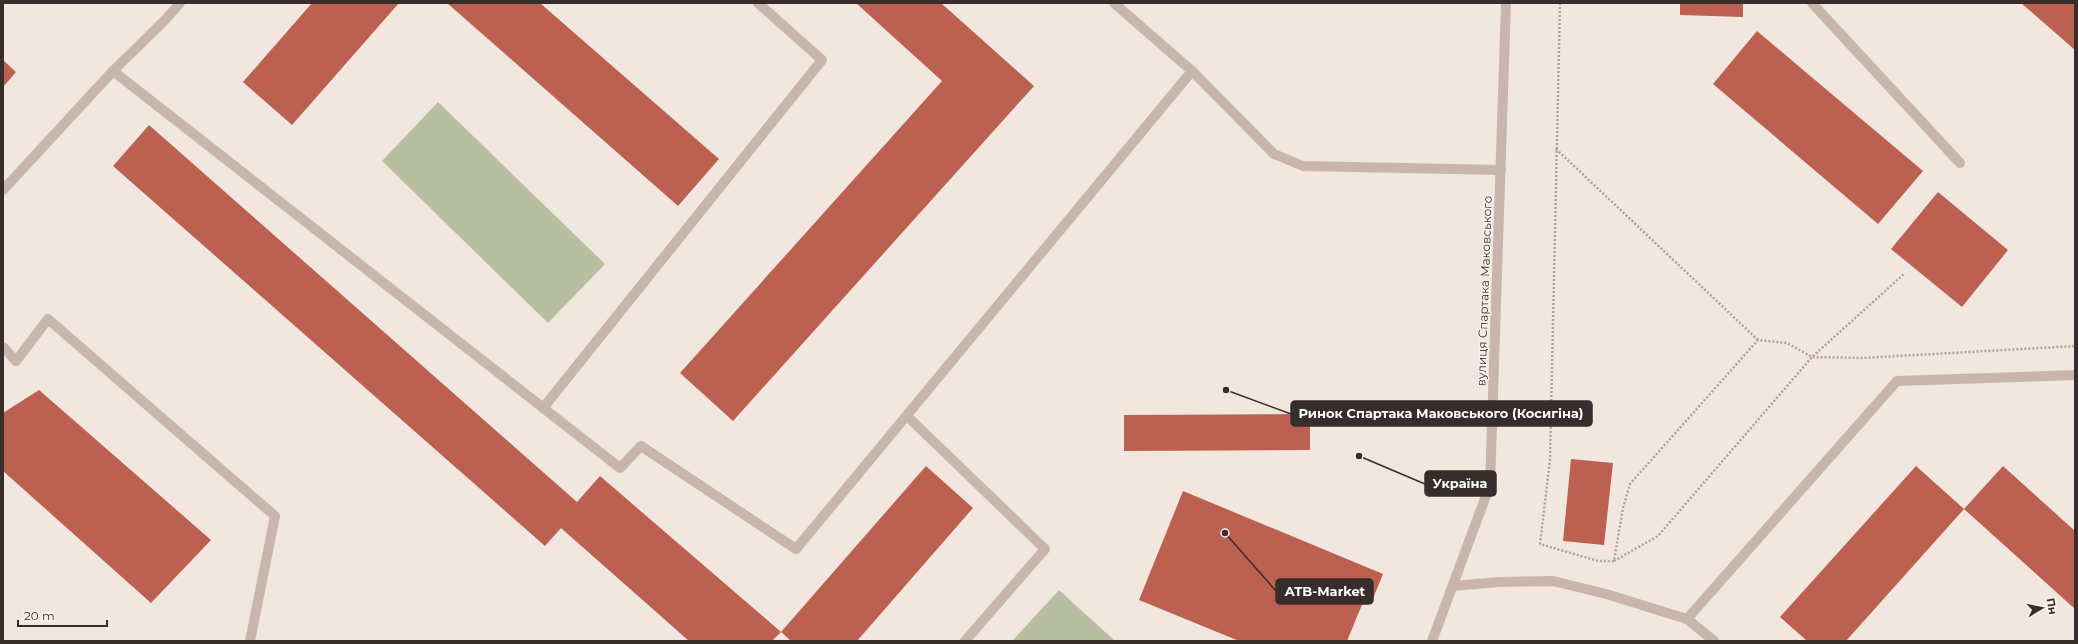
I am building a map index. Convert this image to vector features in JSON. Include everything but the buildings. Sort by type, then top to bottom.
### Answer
[{"type":"street","points":[[3,190],[113,71],[165,20],[180,3]]},
{"type":"street","points":[[543,408],[822,60],[758,3]]},
{"type":"street","points":[[1114,3],[1192,71],[1274,154],[1303,166],[1501,170]]},
{"type":"street","name":"вулиця Спартака Маковського","points":[[1432,641],[1490,485],[1506,3]]},
{"type":"street","points":[[1812,3],[1960,163]]},
{"type":"street","points":[[113,71],[620,468],[641,446],[796,549],[1192,71]]},
{"type":"street","points":[[3,347],[16,361],[48,319],[275,516],[250,641]]},
{"type":"street","points":[[1687,618],[1898,381],[2075,375]]},
{"type":"street","points":[[907,416],[1045,549],[965,641]]},
{"type":"street","points":[[1453,586],[1499,582],[1553,581],[1606,594],[1687,618],[1714,641]]},
{"type":"path","points":[[1560,3],[1550,460],[1540,544],[1598,561],[1614,561],[1658,536],[1812,357],[1904,274]]},
{"type":"path","points":[[1556,149],[1758,340],[1787,343],[1812,357],[1862,358],[2075,346]]},
{"type":"path","points":[[1614,561],[1623,508],[1630,484],[1758,340]]},
{"type":"green space","points":[[438,102],[605,264],[548,323],[382,161]]},
{"type":"green space","points":[[1059,590],[1115,641],[1012,641]]},
{"type":"place","name":"Ринок Спартака Маковського (Косигіна)","points":[[1226,390]]},
{"type":"place","name":"Україна","points":[[1359,456]]},
{"type":"place","name":"ATB-Market","points":[[1225,533]]}]
